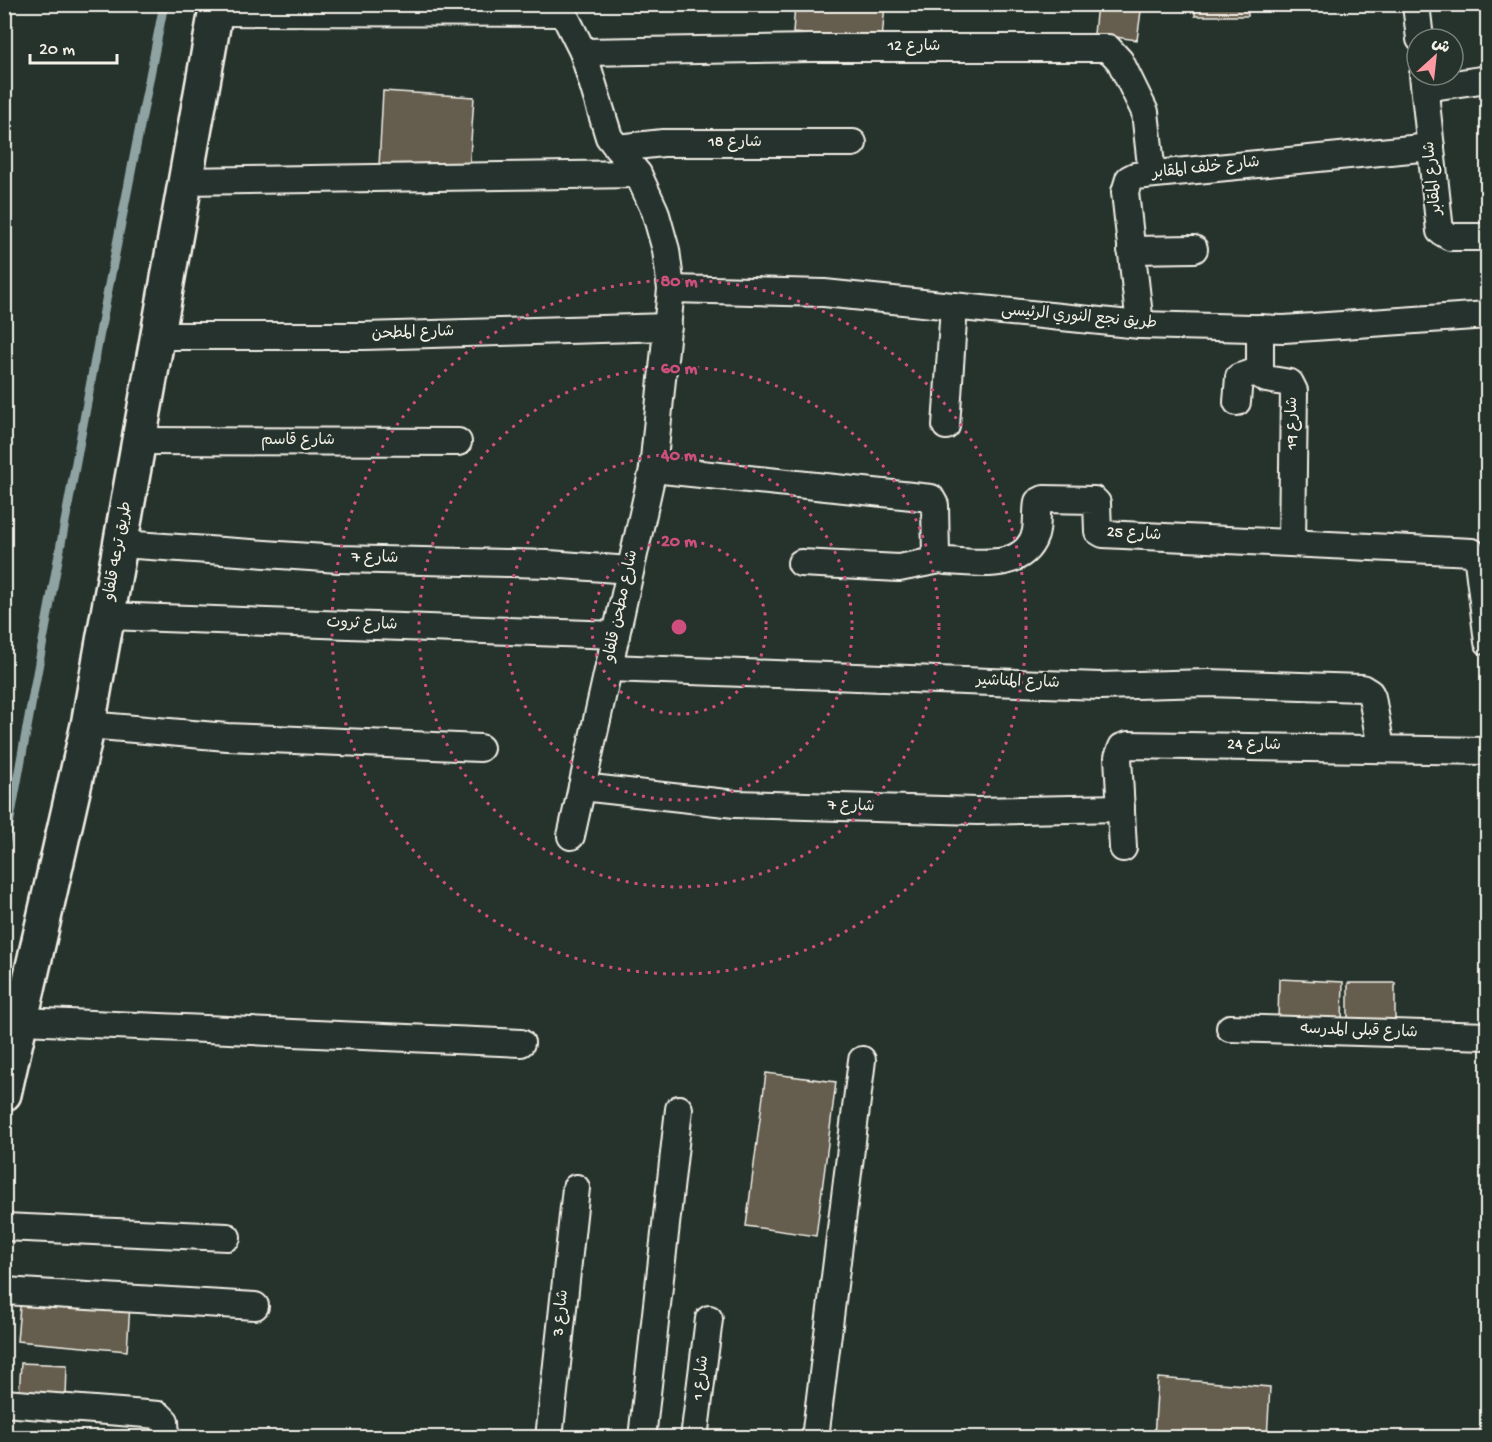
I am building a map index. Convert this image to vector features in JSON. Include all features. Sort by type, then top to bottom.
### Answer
[{"type":"street","points":[[1416,4],[1419,27]]},
{"type":"street","points":[[216,8],[561,9]]},
{"type":"street","name":"طريق ترعه قلفاو","points":[[4,1094],[23,1021],[88,725],[216,8]]},
{"type":"street","name":"شارع مطحن قلفاو","points":[[561,9],[583,52],[603,124],[617,148],[638,174],[655,211],[666,250],[671,289],[653,470],[571,836]]},
{"type":"street","name":"شارع 12","points":[[583,52],[811,48],[1108,48],[1120,61],[1145,112],[1152,174]]},
{"type":"street","points":[[1465,80],[1488,79]]},
{"type":"street","name":"شارع المقابر","points":[[1425,87],[1440,231],[1450,237],[1488,237]]},
{"type":"street","name":"شارع 18","points":[[617,148],[663,143],[853,143]]},
{"type":"street","name":"شارع خلف المقابر","points":[[1140,325],[1125,185],[1135,176],[1431,147]]},
{"type":"street","points":[[185,181],[638,174]]},
{"type":"street","points":[[1131,250],[1194,249]]},
{"type":"street","name":"طريق نجع النوري الرئيسى","points":[[671,289],[824,293],[1140,325],[1260,328],[1488,315]]},
{"type":"street","points":[[946,426],[954,306]]},
{"type":"street","name":"شارع المطحن","points":[[158,336],[364,336],[668,327]]},
{"type":"street","points":[[1237,402],[1239,377],[1259,371],[1260,328]]},
{"type":"street","name":"شارع 19","points":[[1259,371],[1262,378],[1290,383],[1293,387],[1292,543]]},
{"type":"street","name":"شارع قاسم","points":[[139,441],[458,442]]},
{"type":"street","points":[[653,470],[931,498],[935,505],[935,552],[940,560],[899,568],[801,564]]},
{"type":"street","name":"شارع 25","points":[[940,560],[1002,562],[1017,557],[1029,547],[1036,532],[1038,502],[1044,499],[1094,500],[1097,503],[1098,531],[1103,534],[1472,552],[1478,561],[1488,642]]},
{"type":"street","name":"شارع 7","points":[[121,544],[339,559],[549,564],[630,570]]},
{"type":"street","name":"شارع ثروت","points":[[108,616],[616,635]]},
{"type":"street","name":"شارع المناشير","points":[[609,668],[1100,686],[1208,682],[1362,688],[1366,689],[1372,697],[1381,748]]},
{"type":"street","points":[[88,725],[227,737],[480,748]]},
{"type":"street","name":"شارع 24","points":[[1124,848],[1119,751],[1128,745],[1381,748],[1488,752]]},
{"type":"street","name":"شارع 7","points":[[582,787],[735,804],[977,811],[1121,808]]},
{"type":"street","points":[[23,1021],[521,1043]]},
{"type":"street","name":"شارع قبلى المدرسه","points":[[1230,1028],[1488,1036]]},
{"type":"street","points":[[815,1437],[862,1060]]},
{"type":"street","points":[[642,1437],[679,1109]]},
{"type":"street","name":"شارع 3","points":[[549,1437],[576,1188]]},
{"type":"street","points":[[4,1227],[227,1237]]},
{"type":"street","points":[[4,1291],[255,1306]]},
{"type":"street","name":"شارع 1","points":[[694,1437],[709,1319]]},
{"type":"street","points":[[4,1403],[159,1414],[165,1421],[166,1437]]},
{"type":"building","points":[[795,4],[885,4],[882,40],[793,33]]},
{"type":"building","points":[[1097,4],[1142,4],[1137,40],[1094,34]]},
{"type":"building","points":[[1195,4],[1248,4],[1248,16],[1195,16]]},
{"type":"building","points":[[383,91],[474,97],[469,172],[379,166]]},
{"type":"building","points":[[1279,979],[1343,982],[1342,1023],[1278,1021]]},
{"type":"building","points":[[1348,983],[1395,983],[1395,1026],[1348,1026]]},
{"type":"building","points":[[766,1073],[836,1082],[816,1236],[746,1226]]},
{"type":"building","points":[[21,1295],[130,1304],[127,1351],[17,1341]]},
{"type":"building","points":[[21,1363],[67,1365],[66,1398],[19,1396]]},
{"type":"building","points":[[1158,1378],[1270,1387],[1267,1438],[1154,1438]]},
{"type":"waterway","points":[[4,852],[106,300],[164,4]]}]
